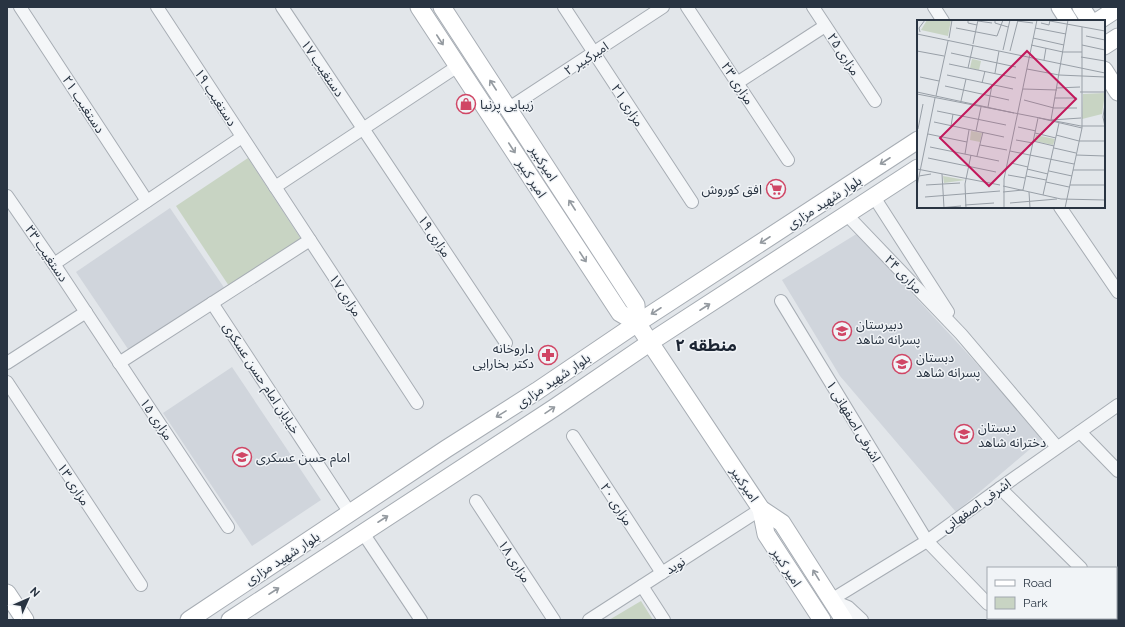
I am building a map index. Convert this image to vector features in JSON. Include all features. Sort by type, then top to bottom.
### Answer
[{"type":"main road","name":"امیر کبیر","points":[[419,7],[620,313],[637,323],[650,343]]},
{"type":"main road","name":"امیرکبیر","points":[[442,7],[636,305],[637,323]]},
{"type":"main road","points":[[1060,7],[1068,20]]},
{"type":"main road","points":[[1081,7],[1089,20]]},
{"type":"main road","points":[[1100,20],[1118,8]]},
{"type":"main road","points":[[1105,45],[1118,37]]},
{"type":"main road","points":[[1105,72],[1118,92]]},
{"type":"main road","name":"بلوار شهید مزاری","points":[[189,620],[446,449],[537,391],[637,323],[917,141]]},
{"type":"main road","name":"بلوار شهید مزاری","points":[[230,620],[917,169]]},
{"type":"main road","name":"امیرکبیر","points":[[650,343],[761,509],[782,523],[844,620]]},
{"type":"main road","name":"امیر کبیر","points":[[761,509],[766,534],[822,620]]},
{"type":"main road","points":[[244,583],[257,602]]},
{"type":"main road","points":[[7,593],[25,620]]},
{"type":"street","name":"دستغیب ۲۱","points":[[20,7],[148,201]]},
{"type":"street","name":"دستغیب ۱۹","points":[[157,7],[275,187]]},
{"type":"street","name":"دستغیب ۱۷","points":[[282,7],[363,129]]},
{"type":"street","name":"مزاری ۲۱","points":[[564,7],[692,202]]},
{"type":"street","name":"امیرکبیر ۲","points":[[509,108],[663,7]]},
{"type":"street","name":"مزاری ۲۳","points":[[687,7],[788,160]]},
{"type":"street","name":"مزاری ۲۵","points":[[813,7],[875,101]]},
{"type":"street","points":[[934,7],[942,20]]},
{"type":"street","points":[[737,83],[825,26]]},
{"type":"street","points":[[275,187],[458,66]]},
{"type":"street","name":"مزاری ۱۹","points":[[363,129],[506,343]]},
{"type":"street","points":[[54,264],[242,137]]},
{"type":"street","name":"مزاری ۱۷","points":[[275,187],[417,403]]},
{"type":"street","name":"دستغیب ۲۳","points":[[7,196],[86,312]]},
{"type":"street","points":[[874,197],[961,334],[1057,448]]},
{"type":"street","points":[[1061,208],[1118,292]]},
{"type":"street","name":"مزاری ۲۴","points":[[846,214],[961,334]]},
{"type":"street","points":[[120,363],[310,240]]},
{"type":"street","name":"اشرفی اصفهانی ۱","points":[[781,301],[927,541],[987,603]]},
{"type":"street","name":"خیابان امام حسن عسکری","points":[[212,303],[350,513]]},
{"type":"street","points":[[7,363],[86,312]]},
{"type":"street","name":"مزاری ۱۵","points":[[86,312],[228,527]]},
{"type":"street","name":"مزاری ۱۳","points":[[7,382],[141,585]]},
{"type":"street","name":"اشرفی اصفهانی","points":[[831,600],[927,541],[1118,405]]},
{"type":"street","points":[[1080,432],[1118,471]]},
{"type":"street","name":"مزاری ۲۰","points":[[573,436],[662,573]]},
{"type":"street","points":[[1000,488],[1078,565]]},
{"type":"street","name":"مزاری ۱۸","points":[[476,501],[554,620]]},
{"type":"street","name":"نوید","points":[[589,620],[761,509]]},
{"type":"street","points":[[363,532],[421,620]]},
{"type":"street","points":[[642,586],[664,620]]},
{"type":"street","points":[[831,600],[848,607],[862,620]]},
{"type":"shaded area","points":[[170,208],[225,289],[130,352],[76,272]]},
{"type":"shaded area","points":[[858,233],[1043,438],[956,512],[840,376],[782,280]]},
{"type":"shaded area","name":"امام حسن عسکری","points":[[232,367],[321,500],[252,546],[163,413]]},
{"type":"green space","points":[[248,158],[301,239],[229,286],[176,206]]},
{"type":"green space","points":[[641,601],[653,620],[609,620]]},
{"type":"place","name":"زیبایی پرنیا","points":[[466,104]]},
{"type":"place","name":"افق کوروش","points":[[776,189]]},
{"type":"place","name":"دبیرستان پسرانه شاهد","points":[[842,331]]},
{"type":"place","name":"داروخانه دکتر بخارایی","points":[[548,355]]},
{"type":"place","name":"دبستان پسرانه شاهد","points":[[902,364]]},
{"type":"place","name":"دبستان دخترانه شاهد","points":[[964,434]]},
{"type":"place","name":"امام حسن عسکری","points":[[242,457]]},
{"type":"district","name":"منطقه ۲","points":[[706,345]]}]
